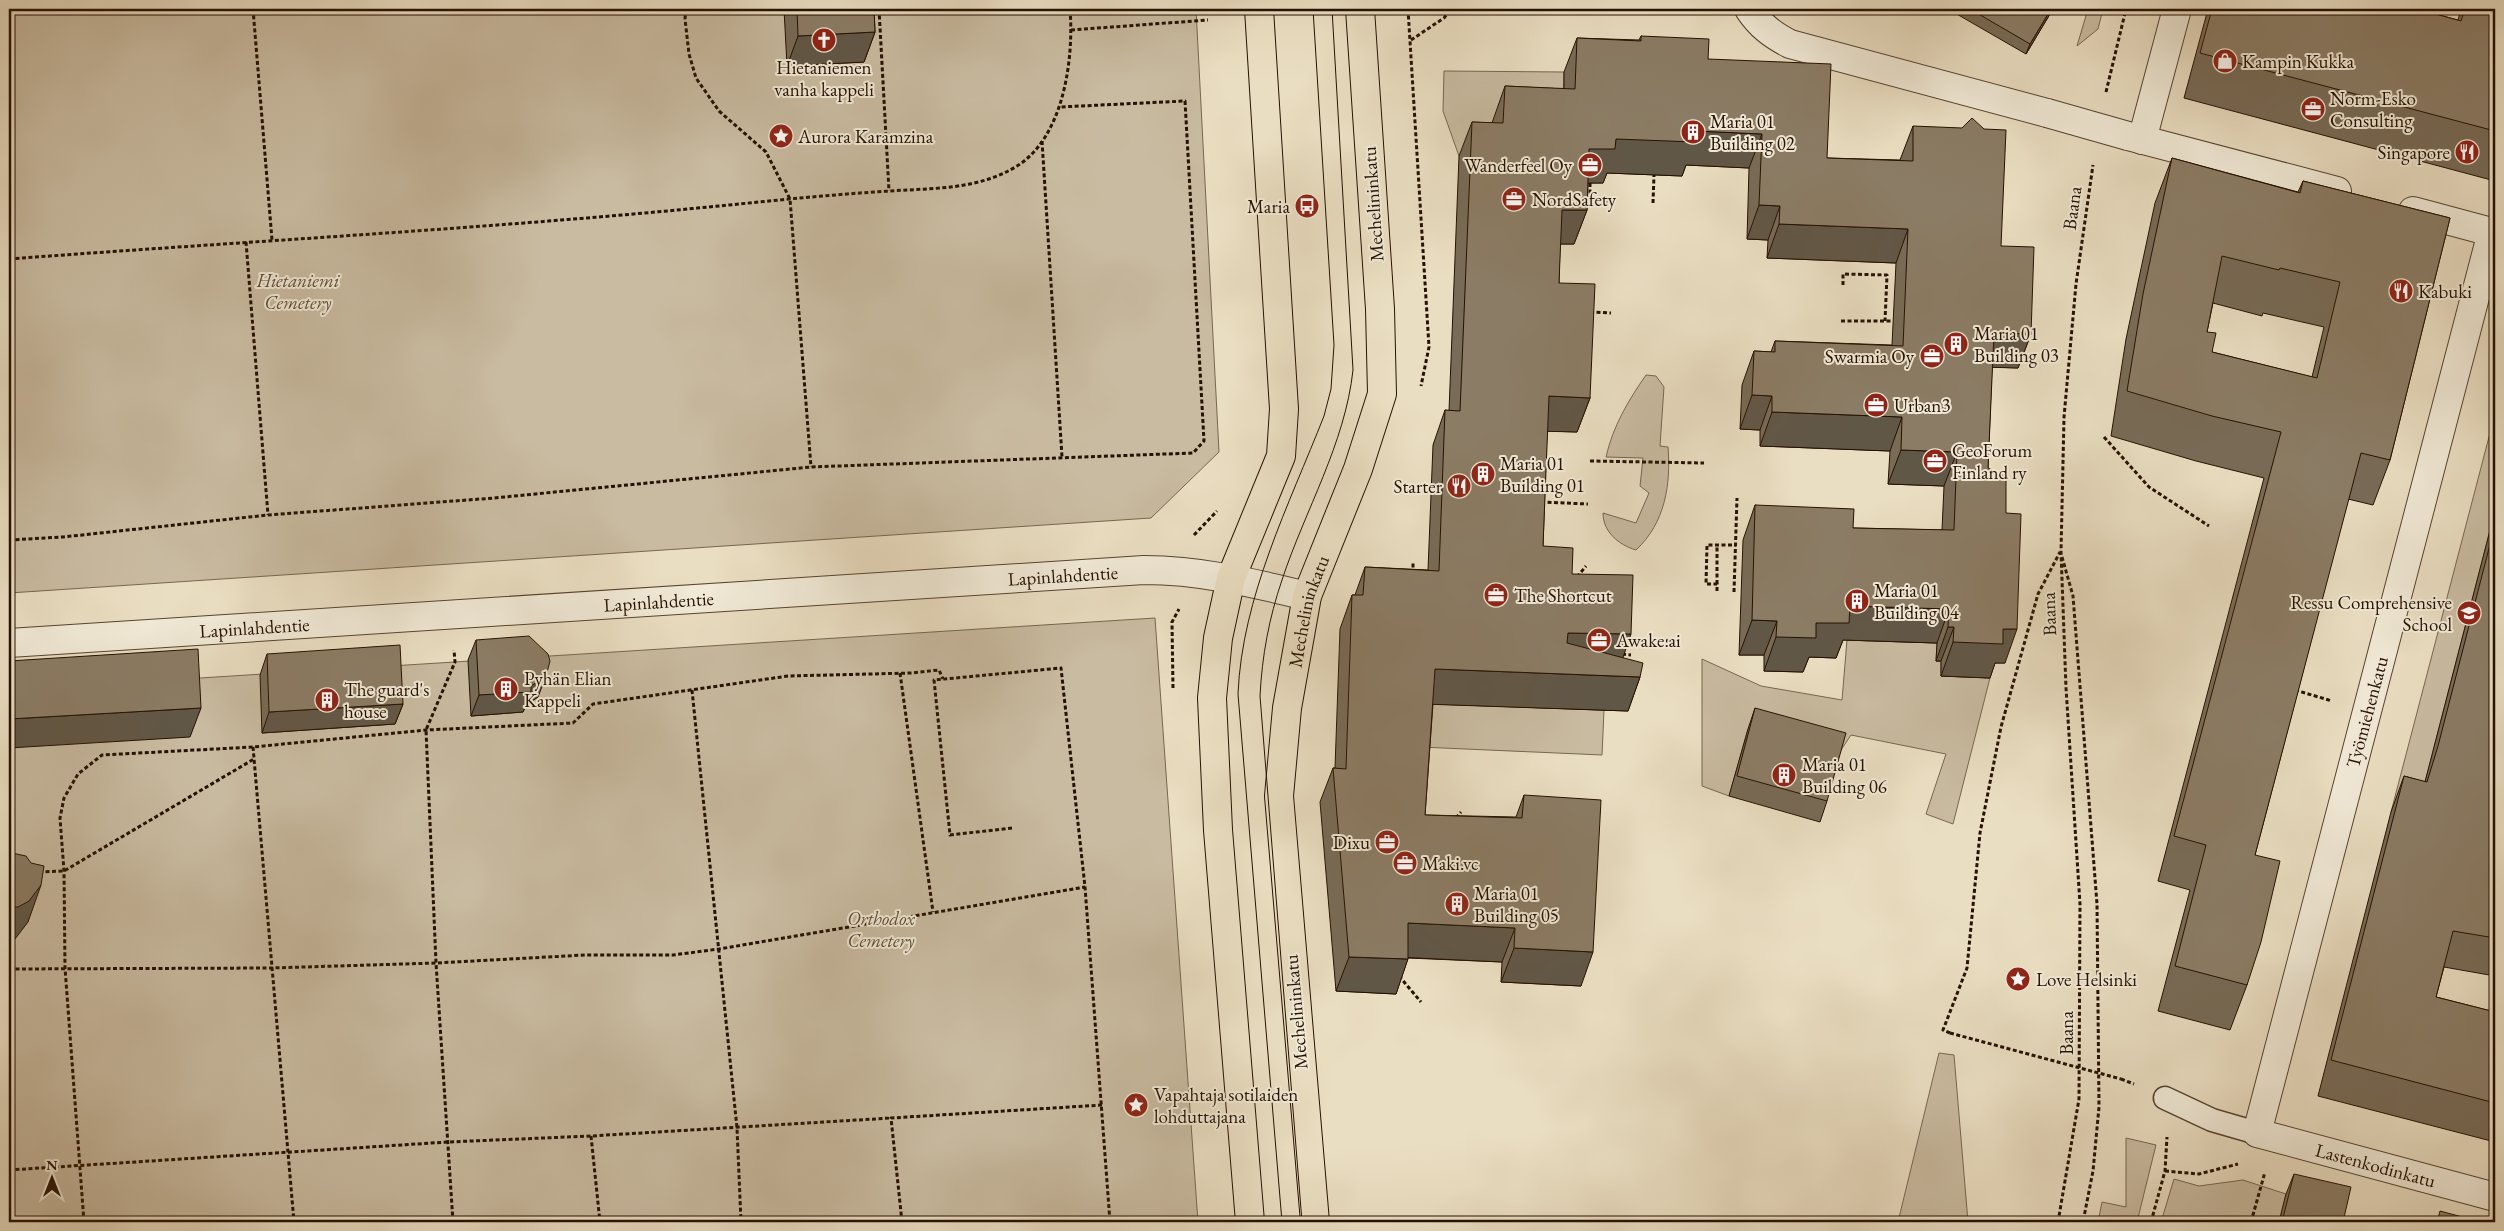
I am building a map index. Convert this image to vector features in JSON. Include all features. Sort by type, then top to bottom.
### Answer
[{"type":"main road","points":[[1250,1222],[1212,738],[1212,698],[1218,638],[1231,578],[1280,456],[1284,409],[1260,9]]},
{"type":"main road","name":"Mechelininkatu","points":[[1315,1222],[1281,839],[1280,796],[1287,708],[1307,596],[1358,469],[1382,394],[1380,309],[1360,9]]},
{"type":"street","points":[[1749,9],[1756,19],[1772,34],[1790,44],[2135,138],[2365,198]]},
{"type":"street","points":[[2135,138],[2177,9]]},
{"type":"street","points":[[2394,206],[2494,233]]},
{"type":"street","name":"Työmiehenkatu","points":[[2257,1133],[2494,233]]},
{"type":"street","name":"Lapinlahdentie","points":[[9,643],[1144,570],[1187,570],[1307,596]]},
{"type":"street","name":"Lastenkodinkatu","points":[[2257,1133],[2495,1197]]},
{"type":"lane","points":[[2165,1098],[2212,1120],[2257,1133]]},
{"type":"path","points":[[253,9],[272,240]]},
{"type":"path","points":[[686,9],[685,19],[689,54],[696,78],[719,111],[766,152],[790,199],[812,467]]},
{"type":"path","points":[[879,9],[888,191]]},
{"type":"path","points":[[9,258],[609,216],[790,199],[957,187],[991,180],[1020,164],[1042,140],[1060,107],[1066,82],[1072,30],[1070,9]]},
{"type":"path","points":[[1408,9],[1429,347],[1419,394]]},
{"type":"path","points":[[1410,41],[1444,18],[1452,9]]},
{"type":"path","points":[[2104,100],[2126,9]]},
{"type":"path","points":[[1072,30],[1208,20]]},
{"type":"path","points":[[9,540],[63,537],[268,515],[494,498],[812,467],[1193,453],[1204,441],[1186,101],[1060,107]]},
{"type":"path","points":[[1042,140],[1062,458]]},
{"type":"path","name":"Baana","points":[[2058,1222],[2079,1099],[2080,904],[2066,688],[2060,552],[2066,389],[2076,284],[2094,158]]},
{"type":"path","points":[[1653,203],[1654,175]]},
{"type":"path","points":[[1590,183],[1590,202],[1612,202]]},
{"type":"path","points":[[246,242],[268,515]]},
{"type":"path","points":[[1843,285],[1843,274],[1887,275],[1885,322]]},
{"type":"path","points":[[1584,312],[1611,313]]},
{"type":"path","points":[[1841,322],[1893,322]]},
{"type":"path","points":[[2104,437],[2150,487],[2209,526]]},
{"type":"path","points":[[1590,461],[1704,463]]},
{"type":"path","points":[[1734,592],[1737,498]]},
{"type":"path","points":[[1533,501],[1588,504]]},
{"type":"path","points":[[1192,537],[1205,522],[1224,506]]},
{"type":"path","points":[[1717,584],[1706,584],[1707,544],[1736,545]]},
{"type":"path","points":[[1717,544],[1717,591]]},
{"type":"path","points":[[2060,552],[2038,594],[2001,727],[1980,833],[1967,968],[1943,1030],[2121,1078]]},
{"type":"path","points":[[2060,552],[2073,596],[2097,904],[2099,1107],[2094,1171],[2083,1222]]},
{"type":"path","points":[[1413,562],[1413,579]]},
{"type":"path","points":[[1573,581],[1586,566]]},
{"type":"path","points":[[450,614],[455,662],[426,730],[436,963],[453,1222]]},
{"type":"path","points":[[1619,639],[1669,641]]},
{"type":"path","points":[[1619,654],[1631,655]]},
{"type":"path","points":[[1012,828],[950,835],[934,680],[1061,668],[1085,887],[1110,1222]]},
{"type":"path","points":[[84,1222],[65,968],[64,871],[60,818],[64,798],[78,774],[102,755],[253,748],[426,730],[573,723],[593,704],[788,676],[939,670],[943,679]]},
{"type":"path","points":[[900,673],[933,912]]},
{"type":"path","points":[[692,690],[737,1128],[742,1222]]},
{"type":"path","points":[[2294,690],[2332,701]]},
{"type":"path","points":[[253,748],[294,1222]]},
{"type":"path","points":[[36,873],[64,871],[254,759]]},
{"type":"path","points":[[1455,820],[1460,812]]},
{"type":"path","points":[[9,969],[271,968],[585,956],[673,955],[719,949],[1085,887]]},
{"type":"path","points":[[1396,971],[1422,1002]]},
{"type":"path","points":[[2151,1222],[2165,1171],[2167,1135],[2165,1098]]},
{"type":"path","points":[[9,1170],[448,1142],[737,1128],[1102,1105]]},
{"type":"path","points":[[891,1118],[902,1222]]},
{"type":"path","points":[[2165,1171],[2199,1174],[2239,1164],[2251,1148],[2257,1133]]},
{"type":"path","points":[[591,1136],[600,1222]]},
{"type":"path","points":[[2251,1222],[2265,1171]]},
{"type":"green space","name":"Hietaniemi Cemetery","points":[[9,9],[1196,9],[1219,452],[1151,518],[9,593]]},
{"type":"green space","points":[[2088,9],[2103,9],[2098,29],[2077,46]]},
{"type":"green space","points":[[1444,71],[1564,72],[1562,124],[1491,157],[1459,156],[1443,111]]},
{"type":"green space","points":[[1646,375],[1656,376],[1664,387],[1660,446],[1668,447],[1669,461],[1667,489],[1660,516],[1654,528],[1636,550],[1624,545],[1613,537],[1606,526],[1603,513],[1636,523],[1649,493],[1640,486],[1643,458],[1606,457],[1622,414]]},
{"type":"green space","points":[[2495,414],[2495,511],[2425,782],[2391,812]]},
{"type":"green space","name":"Orthodox Cemetery","points":[[1155,618],[1198,1222],[9,1222],[9,690]]},
{"type":"green space","points":[[1847,640],[1937,643],[1936,661],[1941,661],[1941,676],[1990,678],[1953,824],[1926,814],[1946,754],[1851,735],[1839,753],[1748,729],[1729,796],[1702,786],[1702,659],[1761,686],[1842,700]]},
{"type":"green space","points":[[1401,703],[1604,710],[1602,755],[1420,747]]},
{"type":"green space","points":[[1939,1053],[1954,1055],[1968,1222],[1898,1222]]},
{"type":"green space","points":[[2126,1138],[2156,1145],[2137,1222],[2098,1222],[2102,1202],[2126,1207]]},
{"type":"green space","points":[[2174,1179],[2199,1186],[2243,1180],[2286,1194],[2279,1222],[2161,1222]]},
{"type":"building","points":[[797,9],[874,9],[875,32],[798,36]]},
{"type":"building","points":[[1970,9],[2051,9],[2030,44]]},
{"type":"building","points":[[2212,9],[2417,9],[2461,21],[2465,9],[2495,9],[2495,131],[2200,53]]},
{"type":"building","points":[[1641,36],[1709,39],[1708,59],[1831,64],[1827,158],[1913,161],[1913,126],[1962,128],[1972,118],[1984,129],[2006,130],[2001,246],[2034,247],[2031,334],[1994,333],[1988,468],[2006,477],[2006,513],[2021,514],[2017,629],[2003,629],[2003,644],[1953,642],[1954,627],[1948,627],[1949,609],[1850,606],[1849,623],[1816,623],[1816,638],[1776,637],[1777,621],[1752,620],[1755,505],[1854,509],[1853,528],[1954,530],[1957,452],[1901,450],[1902,417],[1772,412],[1772,396],[1752,395],[1754,351],[1775,352],[1775,341],[1903,346],[1908,229],[1779,224],[1780,206],[1759,205],[1762,134],[1695,131],[1694,142],[1616,139],[1615,149],[1589,149],[1587,210],[1562,210],[1559,283],[1595,284],[1590,398],[1549,396],[1543,546],[1573,548],[1572,574],[1633,575],[1631,634],[1568,633],[1567,643],[1643,663],[1640,677],[1435,669],[1425,815],[1522,818],[1524,795],[1601,800],[1593,952],[1514,948],[1515,928],[1408,923],[1408,959],[1349,957],[1333,768],[1346,769],[1352,595],[1363,595],[1365,567],[1439,571],[1445,410],[1460,411],[1472,122],[1503,123],[1505,86],[1575,89],[1577,38],[1641,41]]},
{"type":"building","points":[[2172,158],[2300,193],[2303,181],[2450,218],[2390,460],[2361,453],[2255,855],[2280,861],[2261,942],[2247,985],[2175,966],[2206,845],[2174,836],[2281,432],[2212,416],[2127,391],[2143,294]],"holes":[[[2222,256],[2279,270],[2280,268],[2340,282],[2317,378],[2212,352],[2216,333],[2207,332]]]},
{"type":"building","points":[[2495,525],[2495,938],[2453,931],[2436,997],[2495,1012],[2495,1103],[2331,1060],[2404,776],[2427,782]]},
{"type":"building","points":[[529,636],[548,654],[550,661],[546,676],[531,686],[531,692],[479,695],[476,640]]},
{"type":"building","name":"The guard's house","points":[[400,645],[403,704],[269,712],[267,654]]},
{"type":"building","points":[[198,649],[201,708],[9,719],[9,661]]},
{"type":"building","name":"Maria 01 Building 06","points":[[1755,708],[1846,733],[1827,801],[1737,776]]},
{"type":"building","points":[[9,853],[26,856],[31,863],[44,866],[41,885],[29,901],[18,907],[9,907]]},
{"type":"building","points":[[2294,1174],[2351,1187],[2343,1222],[2282,1222]]},
{"type":"building","points":[[2440,1211],[2481,1222],[2437,1222]]},
{"type":"tram line","points":[[1282,1222],[1238,694],[1241,658],[1248,622],[1258,587],[1282,517],[1324,416],[1331,389],[1334,345],[1313,9]]},
{"type":"tram line","points":[[1302,1222],[1260,696],[1262,666],[1277,594],[1291,554],[1333,451],[1349,397],[1353,370],[1332,9]]},
{"type":"place","name":"Hietaniemen vanha kappeli","points":[[824,40]]},
{"type":"place","name":"Kampin Kukka","points":[[2225,61]]},
{"type":"place","name":"Norm-Esko Consulting","points":[[2313,109]]},
{"type":"place","name":"Maria 01 Building 02","points":[[1693,132]]},
{"type":"place","name":"Aurora Karamzina","points":[[781,136]]},
{"type":"place","name":"Singapore","points":[[2467,152]]},
{"type":"place","name":"Wanderfeel Oy","points":[[1590,165]]},
{"type":"place","name":"NordSafety","points":[[1514,199]]},
{"type":"place","name":"Maria","points":[[1307,206]]},
{"type":"place","name":"Kabuki","points":[[2401,291]]},
{"type":"place","name":"Maria 01 Building 03","points":[[1956,344]]},
{"type":"place","name":"Swarmia Oy","points":[[1932,356]]},
{"type":"place","name":"Urban3","points":[[1876,405]]},
{"type":"place","name":"GeoForum Finland ry","points":[[1935,461]]},
{"type":"place","name":"Maria 01 Building 01","points":[[1483,474]]},
{"type":"place","name":"Starter","points":[[1459,486]]},
{"type":"place","name":"The Shortcut","points":[[1496,595]]},
{"type":"place","name":"Maria 01 Building 04","points":[[1857,601]]},
{"type":"place","name":"Ressu Comprehensive School","points":[[2469,613]]},
{"type":"place","name":"Awake.ai","points":[[1599,640]]},
{"type":"place","name":"Pyhän Elian Kappeli","points":[[506,689]]},
{"type":"place","name":"The guard's house","points":[[327,700]]},
{"type":"place","name":"Maria 01 Building 06","points":[[1784,775]]},
{"type":"place","name":"Dixu","points":[[1387,842]]},
{"type":"place","name":"Maki.vc","points":[[1405,863]]},
{"type":"place","name":"Maria 01 Building 05","points":[[1457,904]]},
{"type":"place","name":"Love Helsinki","points":[[2018,979]]},
{"type":"place","name":"Vapahtaja sotilaiden lohduttajana","points":[[1136,1105]]}]
